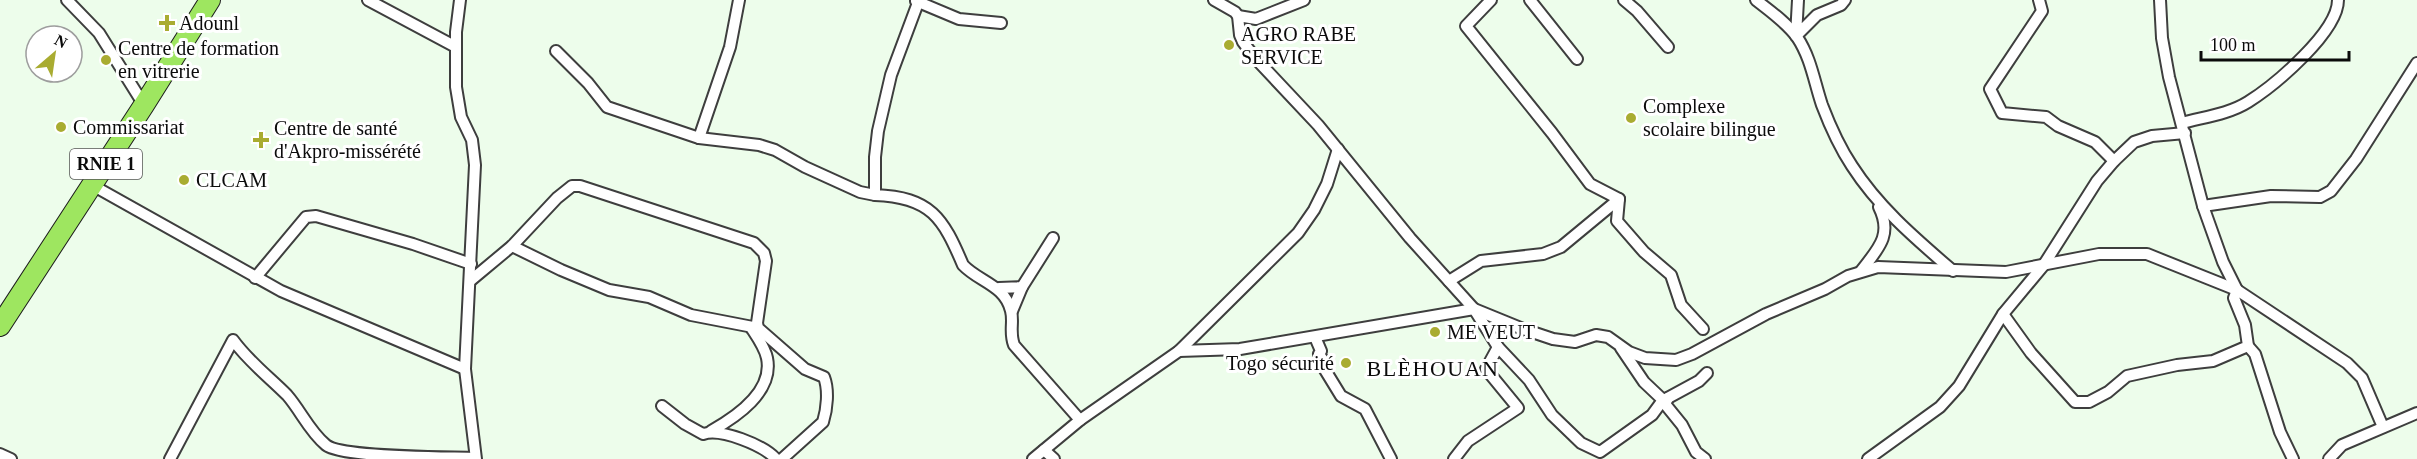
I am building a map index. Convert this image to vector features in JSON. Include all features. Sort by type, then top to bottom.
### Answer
[{"type":"highway","name":"RNIE 1","points":[[0,326],[210,0]]},
{"type":"street","points":[[67,0],[99,33],[144,105]]},
{"type":"street","points":[[368,0],[456,47]]},
{"type":"street","points":[[170,459],[232,340],[247,360],[267,375],[289,398],[309,428],[328,447],[374,455],[475,458],[465,369],[475,165],[472,140],[461,117],[456,87],[456,47],[460,0]]},
{"type":"street","points":[[699,138],[730,47],[739,0]]},
{"type":"street","points":[[1215,0],[1239,16],[1256,19],[1304,0]]},
{"type":"street","points":[[1491,0],[1466,26],[1590,184],[1619,199]]},
{"type":"street","points":[[1530,0],[1578,59]]},
{"type":"street","points":[[1624,0],[1637,11],[1668,47]]},
{"type":"street","points":[[1756,0],[1779,18],[1796,36],[1808,55],[1822,104],[1834,133],[1852,166],[1882,207],[1953,271]]},
{"type":"street","points":[[1796,36],[1798,0]]},
{"type":"street","points":[[1796,36],[1817,15],[1841,5],[1845,0]]},
{"type":"street","points":[[2039,0],[2042,11],[1990,89],[2002,113],[2046,117],[2058,126],[2095,142],[2114,161]]},
{"type":"street","points":[[2160,0],[2162,38],[2169,77],[2203,206],[2223,261],[2238,290]]},
{"type":"street","points":[[1868,459],[1940,407],[1959,386],[2003,314],[2043,266],[2086,197],[2114,161],[2134,142],[2184,128],[2247,103],[2274,82],[2326,32],[2336,14],[2338,0]]},
{"type":"street","points":[[876,195],[875,157],[878,131],[891,75],[917,1],[959,19],[1001,23]]},
{"type":"street","points":[[1239,16],[1240,35],[1249,50],[1338,149],[1410,238],[1474,309],[1498,347],[1529,380],[1552,415],[1581,444],[1600,455],[1652,416],[1666,399],[1699,381],[1707,373]]},
{"type":"street","points":[[556,51],[588,83],[607,107],[684,131],[699,138],[759,145],[775,150],[804,167],[860,192],[911,200],[934,213],[942,222],[963,265],[999,288],[1012,312]]},
{"type":"street","points":[[2203,206],[2271,196],[2320,197],[2331,191],[2356,159],[2417,63]]},
{"type":"street","points":[[1033,459],[1080,420],[1179,351],[1298,233],[1314,210],[1327,184],[1338,149]]},
{"type":"street","points":[[92,185],[281,291],[465,369]]},
{"type":"street","points":[[470,281],[512,246],[561,194],[572,186],[580,186],[675,219],[746,240],[760,248],[766,261],[755,328],[767,358],[768,376],[760,390],[728,422],[703,434],[685,424],[662,406]]},
{"type":"street","points":[[1861,271],[1880,245],[1885,233],[1885,220],[1871,191]]},
{"type":"street","points":[[1449,281],[1481,261],[1543,254],[1561,247],[1619,199]]},
{"type":"street","points":[[1619,199],[1617,221],[1644,252],[1671,275],[1681,305],[1703,329]]},
{"type":"street","points":[[255,278],[306,217],[316,216],[413,244],[471,264]]},
{"type":"street","points":[[1053,238],[1022,286],[1012,312],[1011,337],[1014,345],[1080,420]]},
{"type":"street","points":[[512,246],[609,290],[650,297],[691,315],[755,328],[805,369],[819,374],[826,381],[827,393],[823,422],[782,459]]},
{"type":"street","points":[[1179,351],[1240,349],[1474,309],[1553,339],[1575,342],[1596,334],[1608,337],[1629,352],[1645,358],[1676,360],[1692,354],[1766,314],[1861,271],[1878,267],[2006,272],[2099,254],[2147,254],[2238,290],[2347,363],[2362,378],[2383,427]]},
{"type":"street","points":[[999,288],[1022,286]]},
{"type":"street","points":[[2238,290],[2234,298],[2245,325],[2248,346],[2255,354],[2277,424],[2292,459]]},
{"type":"street","points":[[2003,314],[2031,353],[2075,402],[2089,402],[2108,392],[2127,376],[2177,365],[2213,361],[2248,346]]},
{"type":"street","points":[[1315,337],[1321,351],[1319,354],[1323,360],[1322,366],[1341,396],[1365,409],[1391,459]]},
{"type":"street","points":[[1620,346],[1644,382],[1666,399]]},
{"type":"street","points":[[1454,459],[1468,441],[1518,408],[1486,369],[1498,347]]},
{"type":"street","points":[[1666,399],[1665,404],[1682,425],[1696,452],[1705,459]]},
{"type":"street","points":[[2329,459],[2343,446],[2417,413]]},
{"type":"street","points":[[711,431],[742,440],[769,452],[776,459]]},
{"type":"street","points":[[1044,450],[1054,459]]},
{"type":"street","points":[[0,454],[11,459]]},
{"type":"place","name":"Adounl","points":[[167,23]]},
{"type":"place","name":"AGRO RABE SERVICE","points":[[1229,45]]},
{"type":"place","name":"Centre de formation en vitrerie","points":[[106,60]]},
{"type":"place","name":"Complexe scolaire bilingue","points":[[1631,118]]},
{"type":"place","name":"Commissariat","points":[[61,127]]},
{"type":"place","name":"Centre de santé d'Akpro-missérété","points":[[261,140]]},
{"type":"place","name":"CLCAM","points":[[184,180]]},
{"type":"place","name":"ME VEUT","points":[[1435,332]]},
{"type":"place","name":"Togo sécurité","points":[[1346,363]]},
{"type":"district","name":"BLÈHOUAN","points":[[1433,368]]}]
